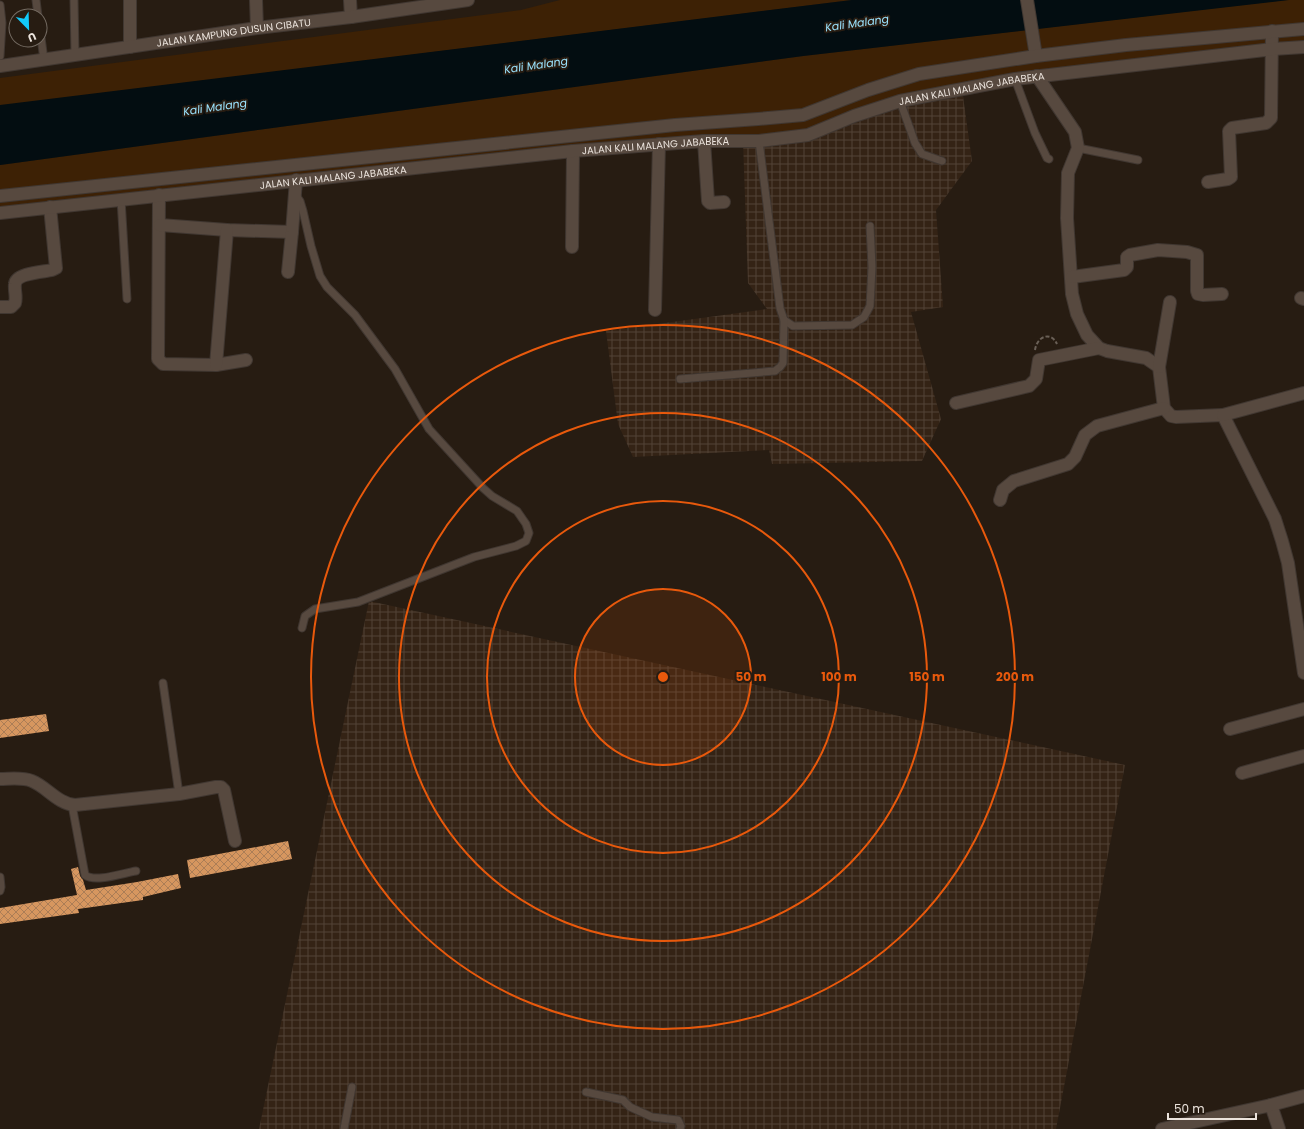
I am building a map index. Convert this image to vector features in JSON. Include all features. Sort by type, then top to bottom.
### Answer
[{"type":"street","points":[[130,0],[130,47]]},
{"type":"street","points":[[256,0],[257,28]]},
{"type":"street","points":[[350,0],[351,17]]},
{"type":"street","name":"JALAN KAMPUNG DUSUN CIBATU","points":[[0,66],[257,28],[351,17],[442,2],[468,0]]},
{"type":"street","points":[[1027,0],[1030,28],[1036,56]]},
{"type":"street","name":"JALAN KALI MALANG JABABEKA","points":[[0,196],[675,125],[758,120],[803,114],[868,90],[919,74],[1036,56],[1126,45],[1304,29]]},
{"type":"street","points":[[1208,182],[1228,179],[1231,177],[1229,131],[1232,128],[1266,123],[1271,118],[1272,31]]},
{"type":"street","points":[[1126,45],[1128,65]]},
{"type":"street","name":"JALAN KALI MALANG JABABEKA","points":[[0,213],[573,151],[704,141],[759,141],[808,135],[854,116],[900,101],[1015,79],[1272,49],[1304,47]]},
{"type":"street","points":[[1038,76],[1075,132],[1078,148],[1068,173],[1067,218],[1072,294],[1077,314],[1087,335],[1099,348]]},
{"type":"street","points":[[758,120],[759,141]]},
{"type":"street","points":[[704,141],[708,201],[710,204],[724,202]]},
{"type":"street","points":[[655,310],[659,144]]},
{"type":"street","points":[[572,247],[573,151]]},
{"type":"street","points":[[288,272],[296,180]]},
{"type":"street","points":[[159,195],[158,359],[163,364],[216,365],[246,360]]},
{"type":"street","points":[[0,307],[11,307],[15,303],[15,283],[17,278],[56,268],[50,207]]},
{"type":"street","points":[[160,225],[227,230],[292,232]]},
{"type":"street","points":[[216,365],[227,230]]},
{"type":"street","points":[[1072,277],[1124,270],[1127,267],[1127,257],[1130,255],[1158,250],[1187,252],[1197,255],[1198,294],[1203,296],[1222,294]]},
{"type":"street","points":[[1170,302],[1159,367],[1164,408],[1171,416],[1223,415],[1304,393]]},
{"type":"street","points":[[956,403],[1029,386],[1036,379],[1039,360],[1099,348],[1146,358],[1159,367]]},
{"type":"street","points":[[1000,500],[1003,490],[1014,481],[1068,464],[1075,457],[1085,435],[1097,426],[1164,408]]},
{"type":"street","points":[[1223,415],[1275,519],[1282,541],[1288,563],[1304,673]]},
{"type":"street","points":[[1230,729],[1304,709]]},
{"type":"street","points":[[1242,773],[1304,756]]},
{"type":"street","points":[[0,779],[29,780],[40,785],[64,803],[72,805],[179,794],[216,787],[222,788],[224,790],[229,810],[235,841]]},
{"type":"street","points":[[1162,1129],[1271,1105],[1304,1096]]},
{"type":"street","points":[[1271,1105],[1279,1129]]},
{"type":"lane","points":[[74,0],[75,54]]},
{"type":"lane","points":[[0,5],[2,23],[0,56]]},
{"type":"lane","points":[[42,48],[44,60]]},
{"type":"lane","points":[[1015,79],[1035,133],[1047,158],[1049,159]]},
{"type":"lane","points":[[900,101],[915,143],[922,154],[942,161]]},
{"type":"lane","points":[[680,378],[775,371],[783,363],[784,320],[780,308],[759,141]]},
{"type":"lane","points":[[1078,148],[1138,160]]},
{"type":"lane","points":[[295,194],[300,201],[310,246],[320,276],[326,287],[356,315],[395,369],[429,429],[483,488],[492,496],[517,511],[526,524],[529,533],[526,541],[516,546],[474,558],[358,602],[315,609],[305,616],[302,628]]},
{"type":"lane","points":[[121,199],[126,298]]},
{"type":"lane","points":[[784,320],[793,326],[852,325],[864,317],[870,306],[872,267],[870,226]]},
{"type":"lane","points":[[163,683],[179,794]]},
{"type":"lane","points":[[72,805],[85,875],[89,878],[100,878],[136,871]]},
{"type":"lane","points":[[0,877],[0,891]]},
{"type":"lane","points":[[344,1129],[352,1088]]},
{"type":"lane","points":[[586,1092],[623,1100],[630,1107],[652,1117],[678,1120],[681,1126],[680,1129]]},
{"type":"shaded area","points":[[560,0],[852,0],[0,106],[0,78],[521,10]]},
{"type":"shaded area","points":[[1286,0],[1304,0],[1304,47],[1273,49],[900,101],[808,135],[704,141],[0,213],[0,165],[803,56]]},
{"type":"shaded area","points":[[962,89],[972,161],[936,210],[943,307],[911,312],[941,419],[922,461],[772,464],[769,450],[633,457],[618,424],[606,331],[767,309],[748,283],[743,141]]},
{"type":"shaded area","points":[[369,601],[1125,765],[1056,1129],[259,1129]]},
{"type":"water","name":"Kali Malang","points":[[852,0],[1289,0],[803,56],[0,165],[0,105]]},
{"type":"building","points":[[46,714],[49,731],[0,738],[0,720]]},
{"type":"building","points":[[288,841],[292,859],[190,878],[187,860]]},
{"type":"building","points":[[78,867],[86,890],[178,874],[181,888],[143,897],[143,900],[78,909],[79,913],[0,924],[0,908],[77,895],[71,869]]}]
